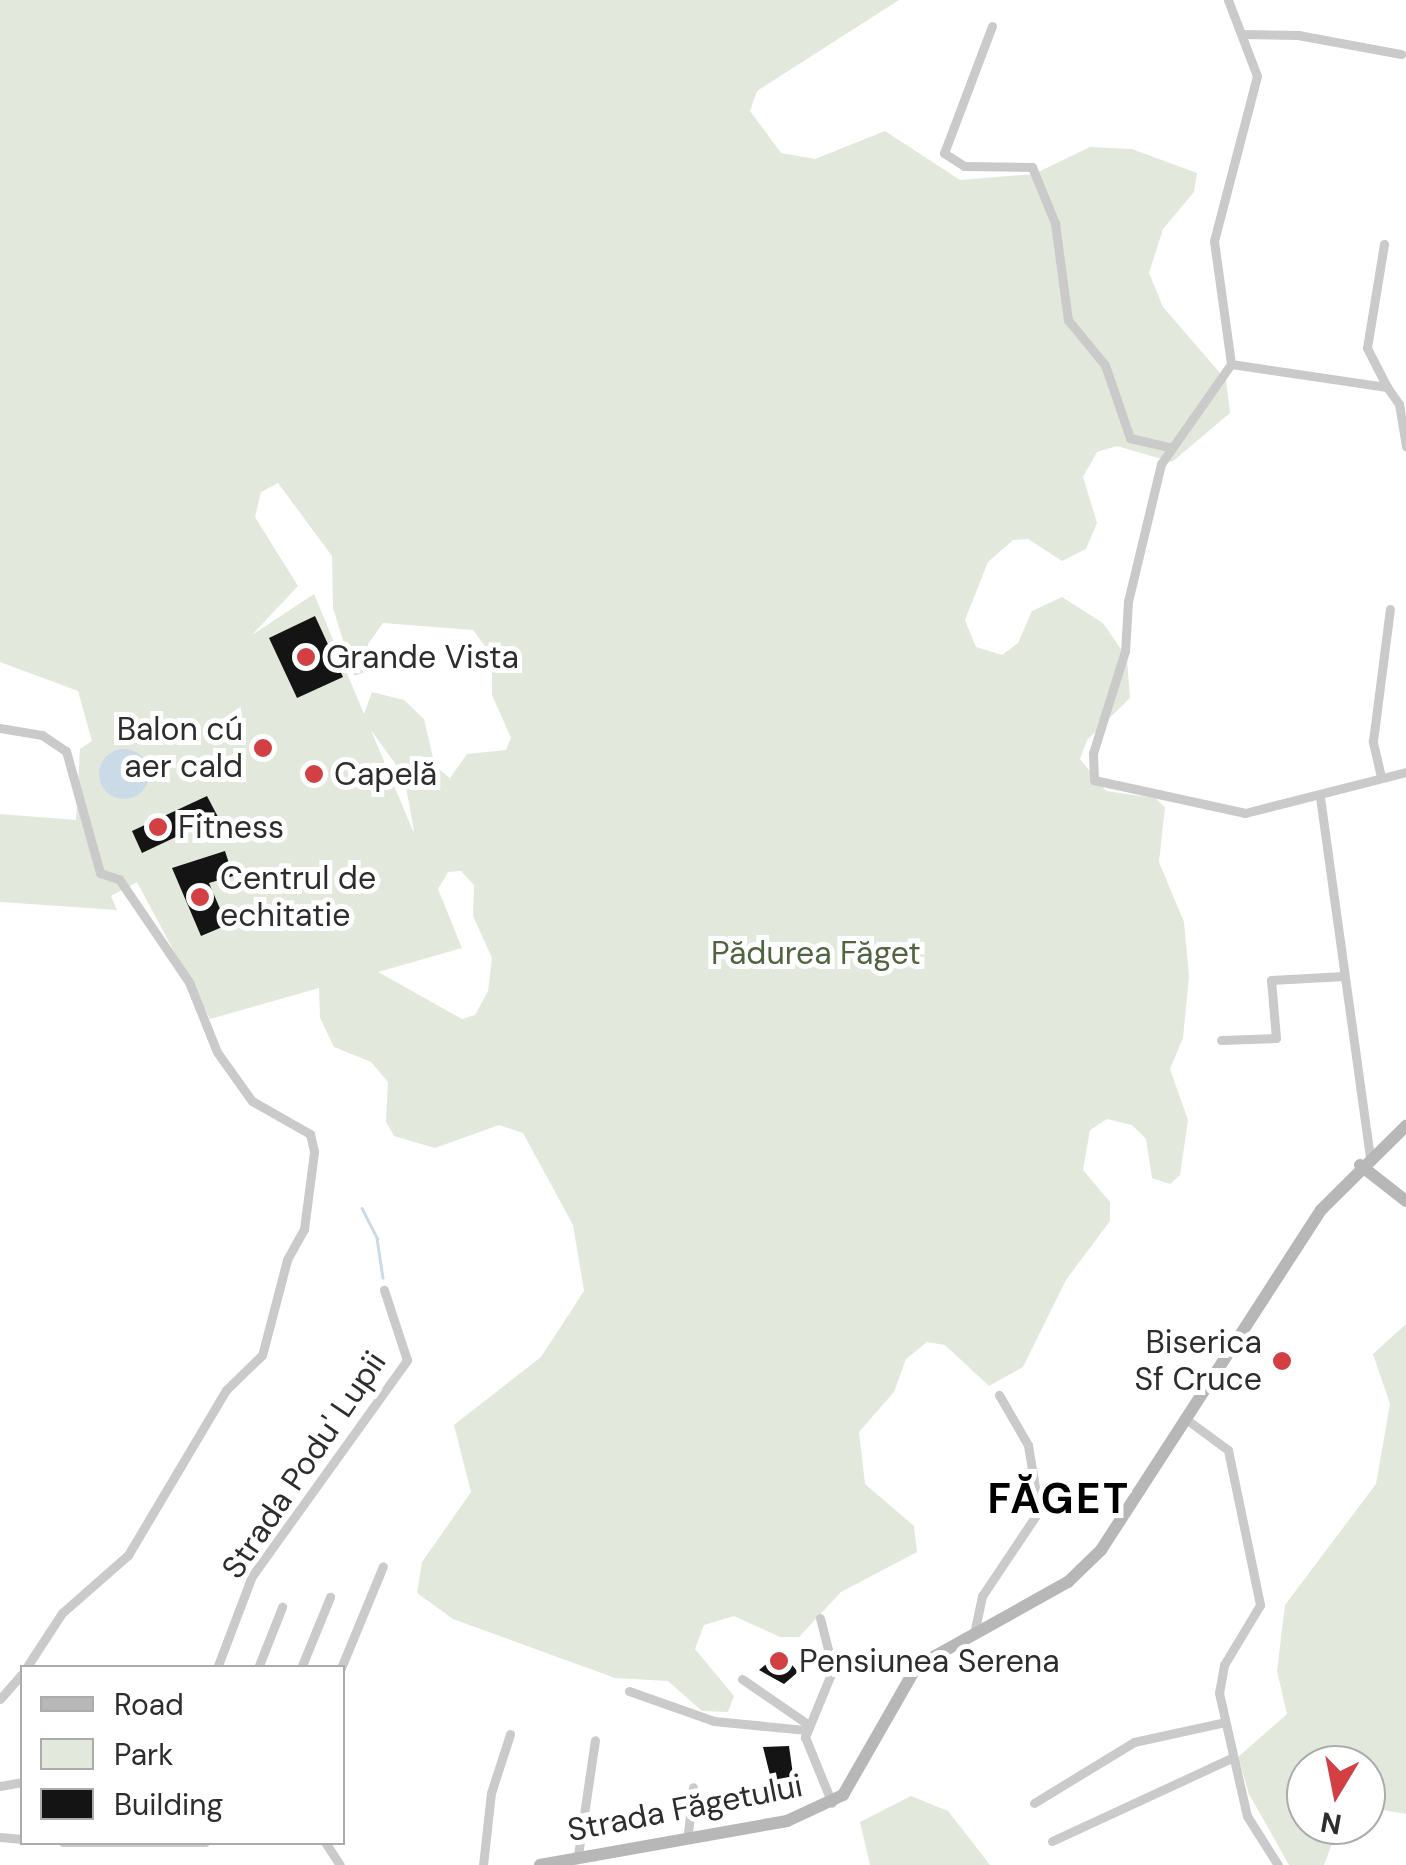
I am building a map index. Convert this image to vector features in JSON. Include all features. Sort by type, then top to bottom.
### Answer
[{"type":"main road","name":"Strada Făgetului","points":[[540,1865],[688,1834],[787,1821],[832,1803],[852,1786],[892,1699],[917,1666],[975,1628],[1057,1589],[1087,1565],[1190,1422],[1307,1231],[1365,1160],[1406,1126]]},
{"type":"main road","points":[[1365,1160],[1406,1201]]},
{"type":"street","points":[[1228,0],[1256,60],[1256,96],[1214,240],[1231,364],[1168,447],[1128,601],[1126,651],[1092,753],[1094,780],[1245,813],[1320,797],[1406,772]]},
{"type":"street","points":[[992,26],[944,153],[964,166],[1032,167],[1055,224],[1068,320],[1104,365],[1130,438],[1168,447]]},
{"type":"street","points":[[1243,34],[1298,35],[1400,54]]},
{"type":"street","points":[[1384,244],[1367,348],[1386,386],[1402,400],[1406,446]]},
{"type":"street","points":[[1231,364],[1386,386]]},
{"type":"street","points":[[1380,777],[1372,741],[1390,609]]},
{"type":"street","points":[[0,728],[42,736],[66,751],[100,873],[118,879],[189,982],[217,1052],[252,1100],[310,1134],[314,1152],[304,1229],[286,1260],[262,1355],[226,1390],[128,1555],[62,1613],[27,1665]]},
{"type":"street","points":[[1320,797],[1365,1160]]},
{"type":"street","points":[[1220,1040],[1276,1038],[1270,980],[1344,976]]},
{"type":"street","name":"Strada Podu' Lupii","points":[[218,1665],[252,1576],[407,1360],[384,1290]]},
{"type":"street","points":[[975,1628],[982,1596],[1040,1511],[1028,1445],[999,1395]]},
{"type":"street","points":[[1190,1422],[1228,1450],[1260,1605],[1224,1665],[1224,1722],[1248,1816],[1278,1865]]},
{"type":"street","points":[[342,1665],[384,1566]]},
{"type":"street","points":[[302,1665],[330,1597]]},
{"type":"street","points":[[259,1665],[282,1607]]},
{"type":"street","points":[[805,1727],[833,1670],[820,1618]]},
{"type":"street","points":[[0,1699],[20,1675]]},
{"type":"street","points":[[742,1679],[805,1727],[832,1803]]},
{"type":"street","points":[[629,1691],[714,1721],[805,1727]]},
{"type":"street","points":[[1034,1803],[1134,1742],[1224,1722]]},
{"type":"street","points":[[483,1865],[491,1794],[510,1734]]},
{"type":"street","points":[[578,1855],[596,1740]]},
{"type":"street","points":[[1052,1841],[1232,1758]]},
{"type":"street","points":[[688,1834],[693,1787]]},
{"type":"street","points":[[94,1845],[164,1845]]},
{"type":"green space","name":"Pădurea Făget","points":[[0,0],[899,0],[757,91],[750,111],[781,153],[815,159],[885,131],[960,180],[1034,174],[1090,147],[1132,149],[1197,173],[1194,192],[1163,229],[1149,273],[1163,307],[1226,380],[1230,413],[1172,462],[1117,446],[1097,452],[1083,477],[1097,523],[1086,549],[1062,561],[1028,539],[1013,540],[988,562],[965,620],[976,647],[1002,655],[1018,643],[1032,611],[1062,597],[1103,623],[1127,658],[1130,698],[1087,740],[1080,759],[1106,791],[1155,798],[1165,807],[1159,862],[1184,922],[1189,976],[1183,1038],[1170,1069],[1188,1120],[1180,1175],[1170,1184],[1152,1178],[1146,1139],[1132,1125],[1107,1119],[1090,1130],[1083,1170],[1110,1202],[1110,1221],[1066,1280],[1023,1367],[989,1386],[945,1345],[927,1342],[906,1359],[894,1392],[859,1432],[865,1484],[914,1526],[917,1552],[841,1592],[799,1637],[780,1637],[734,1616],[704,1625],[695,1649],[734,1696],[728,1712],[702,1711],[668,1681],[615,1678],[453,1619],[417,1593],[422,1562],[471,1492],[454,1425],[541,1357],[584,1291],[573,1225],[523,1133],[499,1125],[435,1148],[394,1136],[386,1122],[388,1082],[371,1062],[334,1047],[320,1018],[319,988],[210,1019],[137,882],[111,896],[117,910],[0,902],[0,814],[76,820],[80,749],[92,741],[78,691],[0,662]],"holes":[[[278,483],[332,556],[333,608],[354,676],[368,671],[368,644],[383,623],[473,630],[492,656],[492,695],[511,738],[506,750],[467,754],[450,778],[435,766],[424,719],[404,700],[372,692],[364,714],[314,594],[252,635],[298,586],[255,517],[261,492]],[[371,730],[404,776],[413,831]],[[461,871],[474,885],[473,916],[492,958],[488,991],[475,1015],[462,1019],[378,972],[462,948],[438,889],[448,872]]]},
{"type":"green space","points":[[1406,1324],[1406,1814],[1386,1810],[1386,1745],[1286,1745],[1286,1845],[1332,1845],[1324,1865],[1289,1865],[1249,1794],[1238,1757],[1287,1714],[1277,1671],[1285,1605],[1376,1484],[1390,1404],[1373,1354]]},
{"type":"green space","points":[[911,1796],[948,1811],[990,1865],[870,1865],[860,1822]]},
{"type":"water","points":[[124,749],[142,756],[149,774],[142,792],[124,799],[106,792],[99,774],[106,756]]},
{"type":"building","name":"Grande Vista","points":[[315,616],[343,677],[297,698],[269,638]]},
{"type":"building","points":[[207,796],[218,817],[142,853],[132,831]]},
{"type":"building","name":"Centrul de echitatie","points":[[225,851],[233,876],[209,883],[227,925],[201,936],[172,868]]},
{"type":"building","name":"Pensiunea Serena","points":[[781,1652],[798,1672],[784,1684],[759,1670]]},
{"type":"building","points":[[789,1746],[794,1782],[772,1783],[763,1747]]},
{"type":"waterway","points":[[362,1208],[377,1238],[383,1278]]},
{"type":"place","name":"Grande Vista","points":[[306,657]]},
{"type":"place","name":"Balon cú aer cald","points":[[263,748]]},
{"type":"place","name":"Capelă","points":[[314,774]]},
{"type":"place","name":"Fitness","points":[[158,827]]},
{"type":"place","name":"Centrul de echitatie","points":[[200,897]]},
{"type":"place","name":"Biserica Sf Cruce","points":[[1282,1361]]},
{"type":"place","name":"Pensiunea Serena","points":[[779,1661]]},
{"type":"district","name":"FĂGET","points":[[1059,1499]]}]
